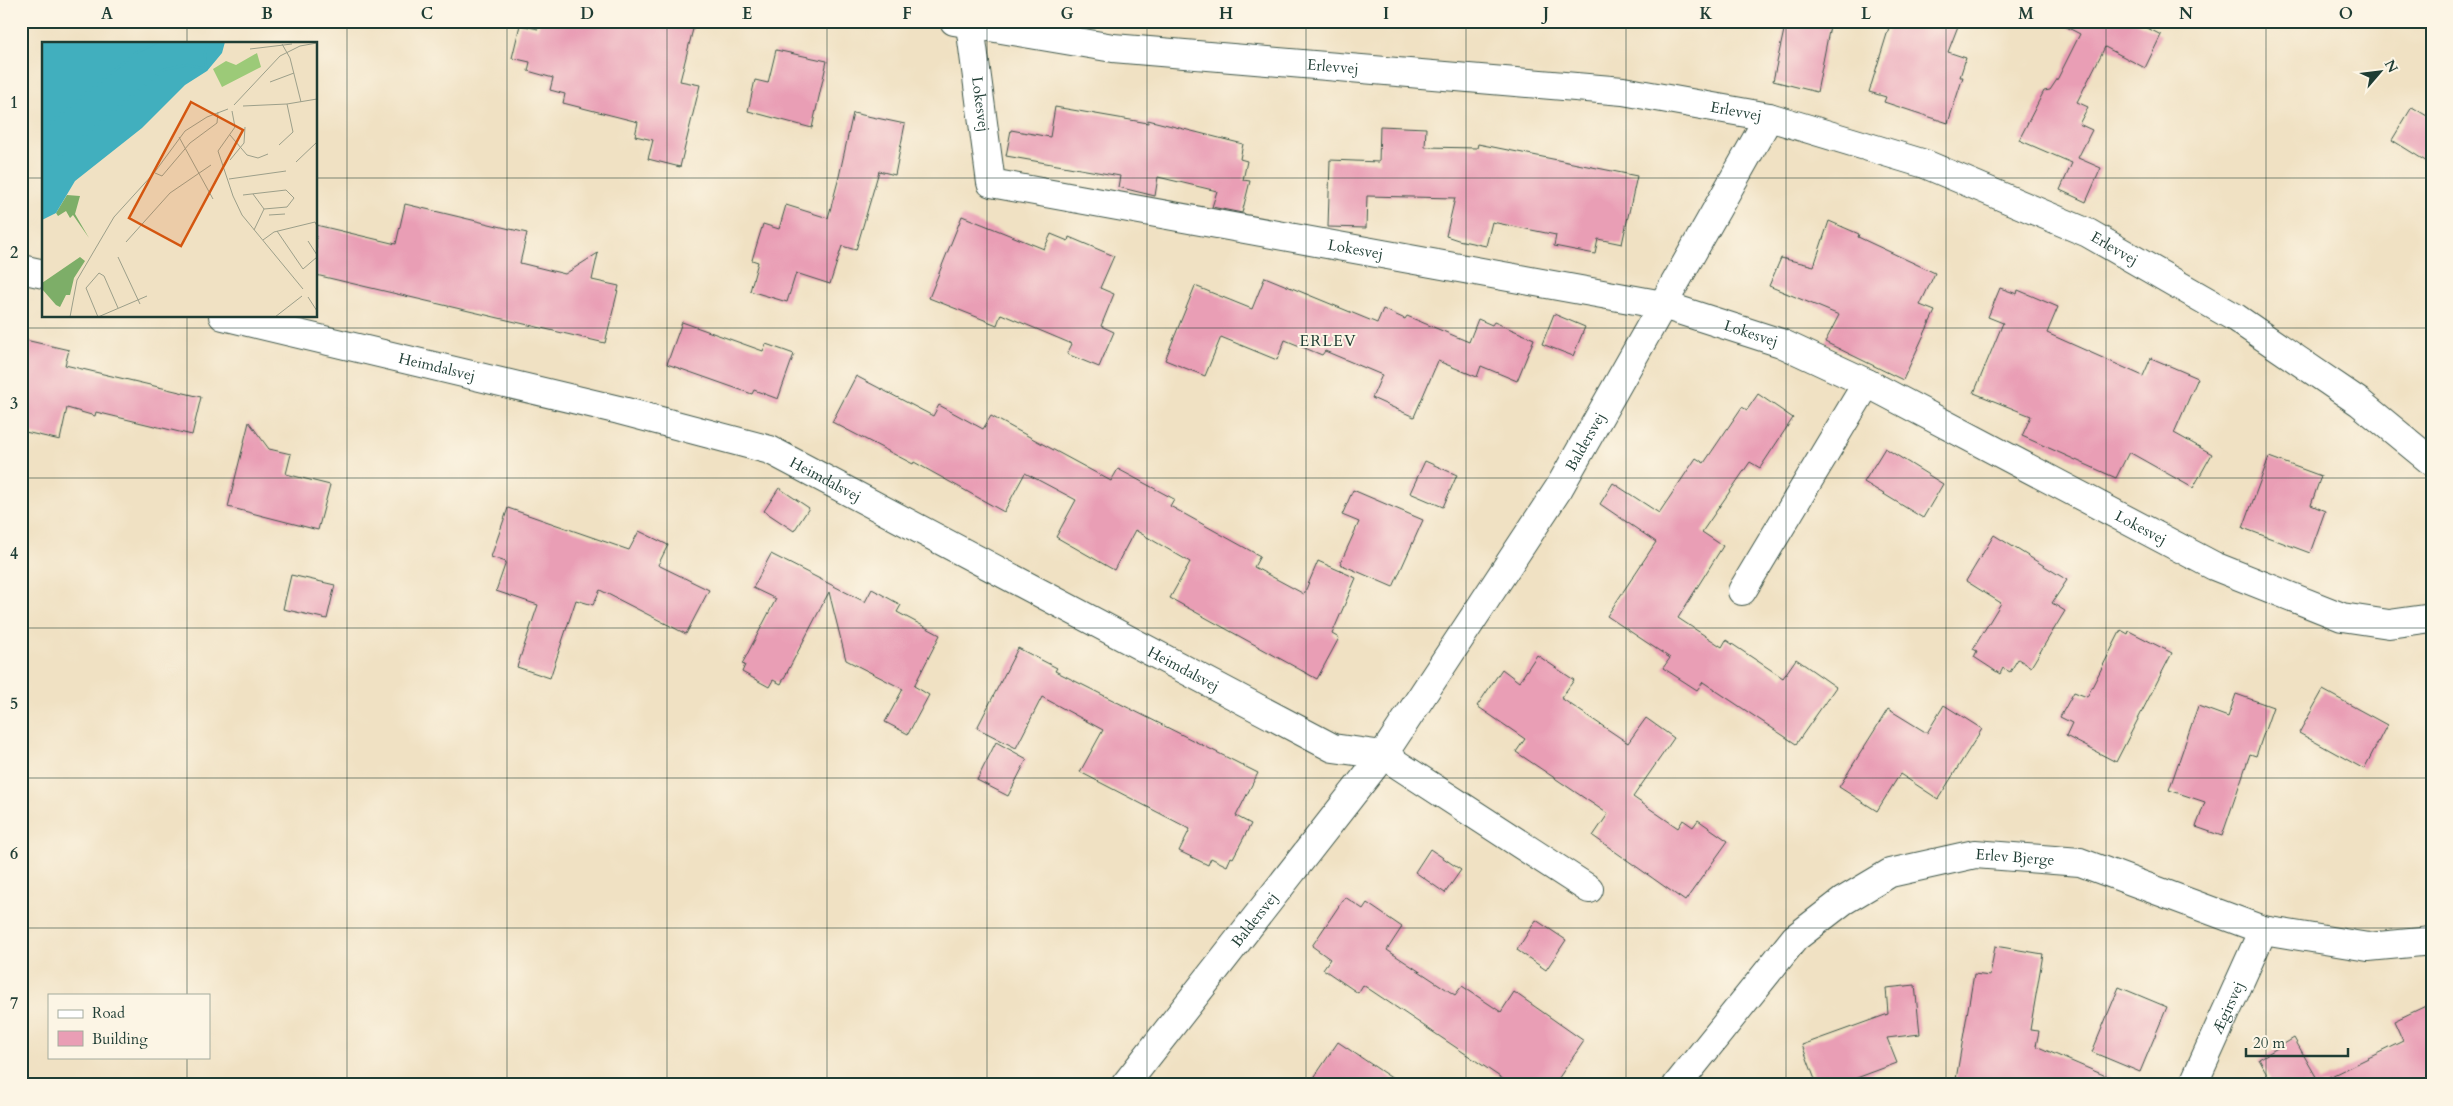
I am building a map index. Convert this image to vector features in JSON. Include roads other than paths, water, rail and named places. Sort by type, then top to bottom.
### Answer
[{"type":"street","name":"Erlevvej","points":[[962,23],[1113,48],[1623,91],[1769,117],[1925,164],[2088,233],[2236,318],[2359,402],[2432,462]]},
{"type":"street","name":"Lokesvej","points":[[962,23],[991,183],[1662,305],[1781,343],[1867,383],[2214,566],[2342,617],[2389,624],[2432,618]]},
{"type":"street","name":"Baldersvej","points":[[1125,1085],[1383,755],[1559,488],[1769,117]]},
{"type":"street","points":[[21,269],[42,274]]},
{"type":"street","name":"Heimdalsvej","points":[[231,318],[619,410],[770,450],[1333,748],[1383,755]]},
{"type":"street","points":[[1742,591],[1867,383]]},
{"type":"street","points":[[1383,755],[1589,889]]},
{"type":"street","name":"Erlev Bjerge","points":[[1677,1085],[1795,938],[1843,901],[1890,873],[1975,854],[2080,862],[2263,930],[2368,947],[2432,941]]},
{"type":"street","name":"Ægirsvej","points":[[2193,1085],[2263,930]]},
{"type":"district","name":"ERLEV","points":[[1328,340]]}]
